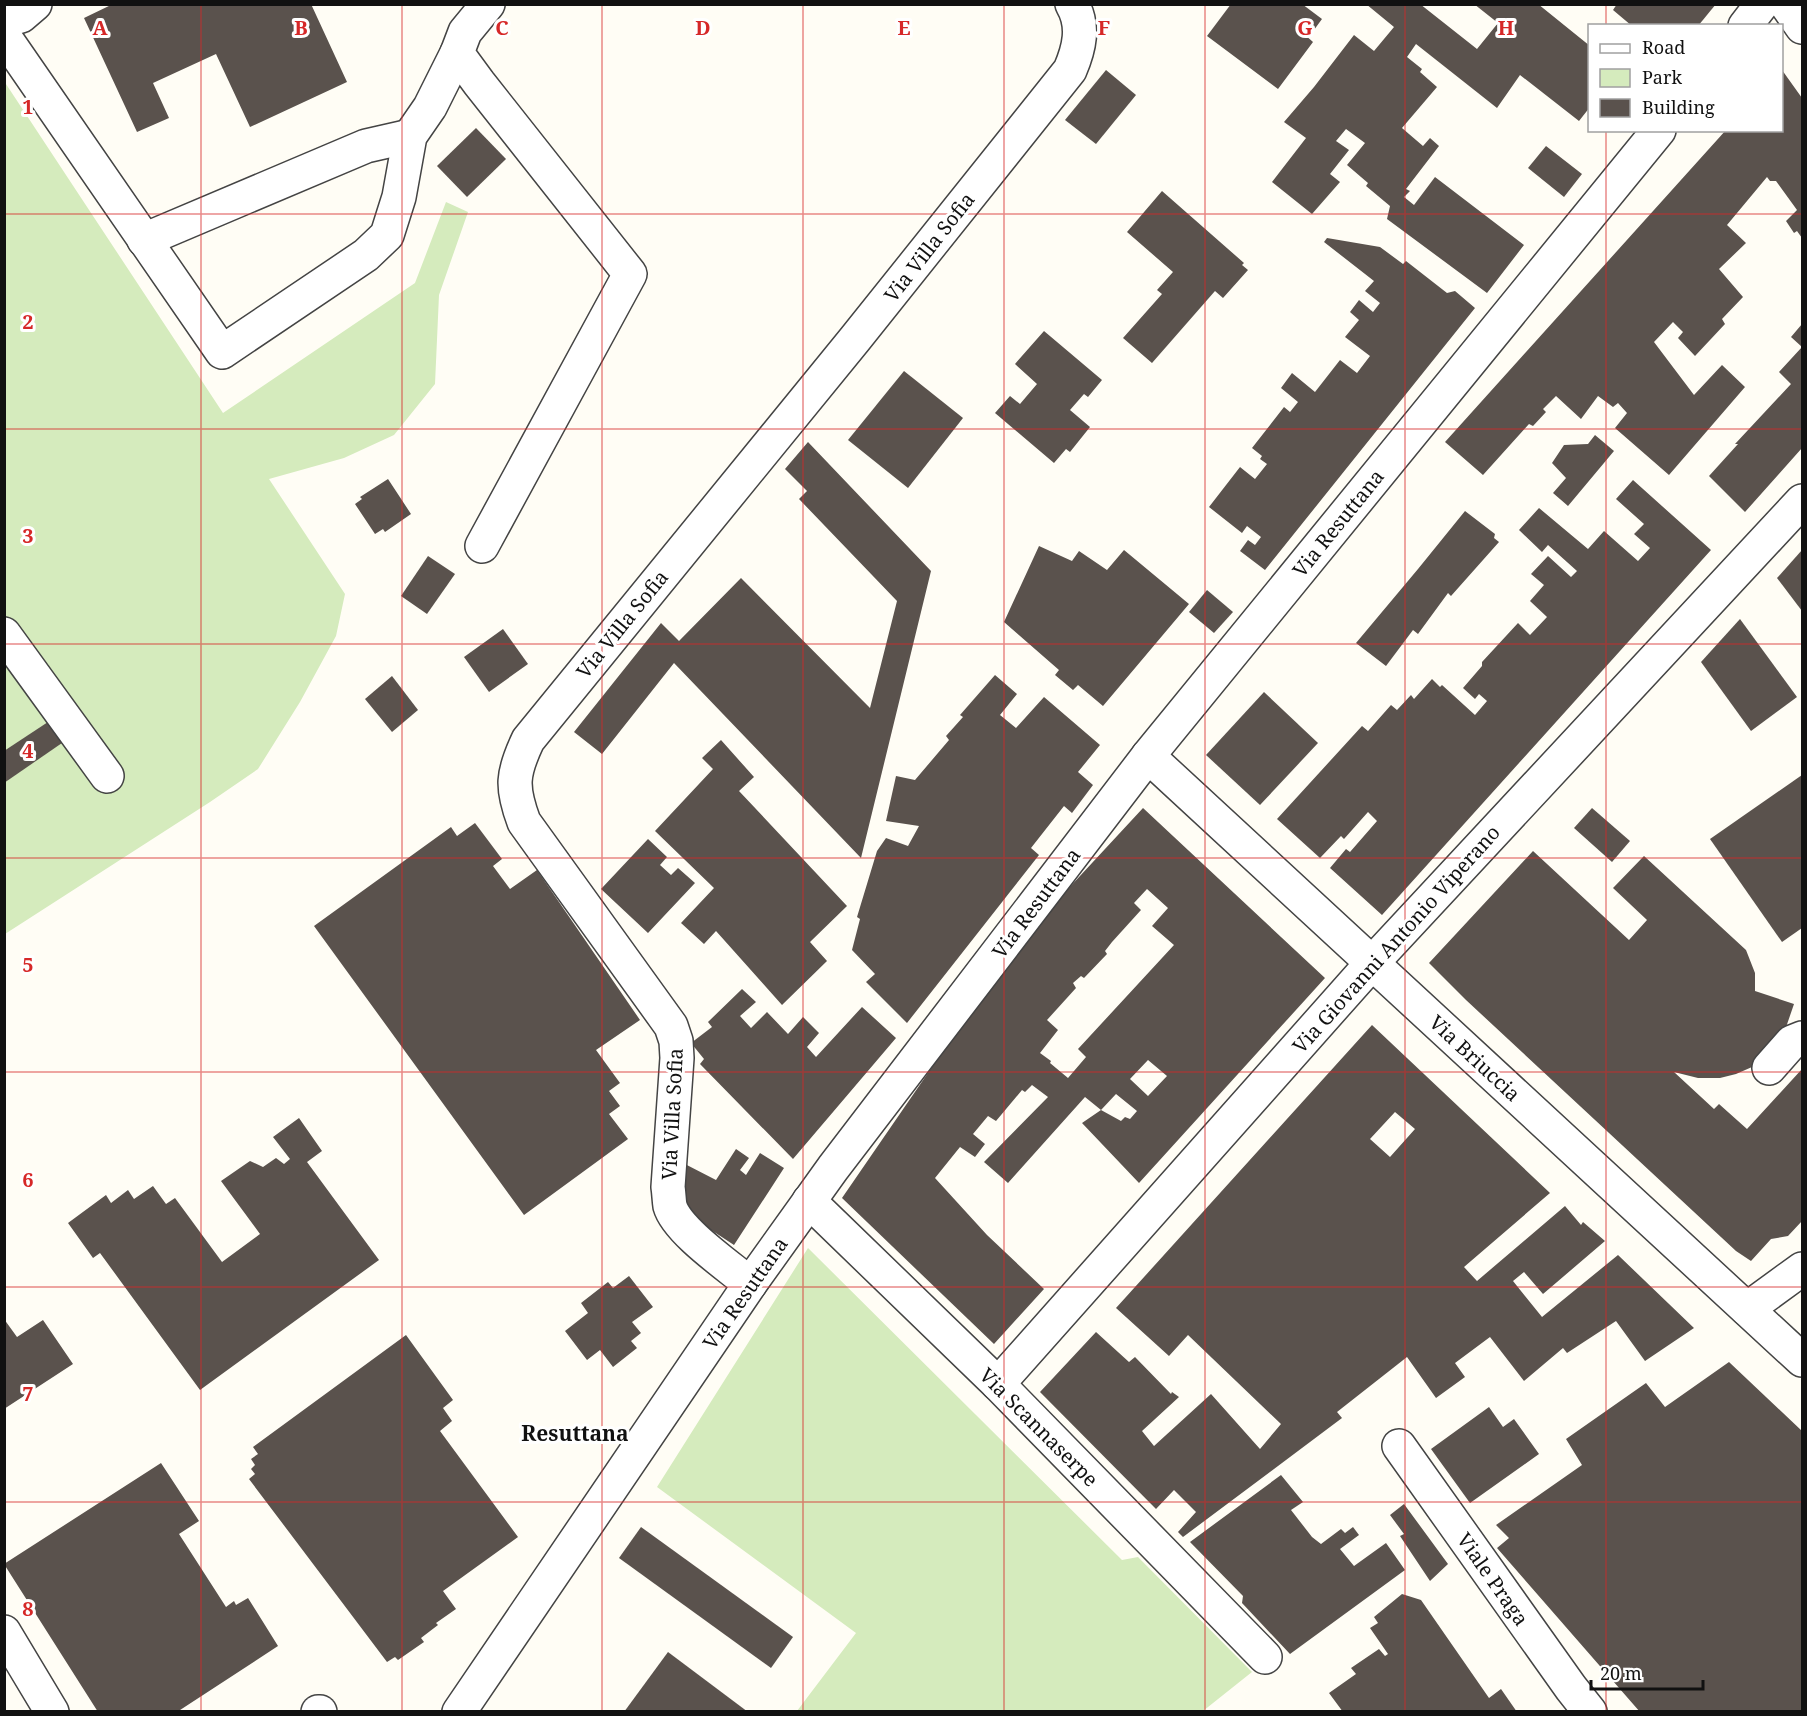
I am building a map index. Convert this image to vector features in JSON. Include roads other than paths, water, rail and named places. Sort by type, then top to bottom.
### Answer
[{"type":"street","points":[[4,21],[21,16],[35,4]]},
{"type":"street","points":[[4,36],[222,352],[366,255],[387,235],[399,197],[410,136],[430,107],[465,32],[488,4]]},
{"type":"street","name":"Via Villa Sofia","points":[[750,1284],[688,1232],[677,1221],[670,1206],[668,1187],[677,1058],[676,1041],[671,1026],[524,822],[517,802],[514,782],[517,762],[528,740],[848,348],[1070,70],[1078,51],[1080,31],[1076,10],[1072,4]]},
{"type":"street","points":[[1747,24],[1762,4]]},
{"type":"street","points":[[1786,4],[1803,27]]},
{"type":"street","points":[[457,53],[630,274],[482,546]]},
{"type":"street","name":"Via Resuttana","points":[[459,1712],[809,1201],[1148,756],[1657,132]]},
{"type":"street","points":[[144,240],[366,146],[410,136]]},
{"type":"street","name":"Via Giovanni Antonio Viperano","points":[[998,1384],[1372,963],[1803,501]]},
{"type":"street","points":[[4,634],[107,776]]},
{"type":"street","name":"Via Briuccia","points":[[1148,756],[1803,1360]]},
{"type":"street","points":[[1769,1068],[1792,1042],[1803,1038]]},
{"type":"street","name":"Via Scannaserpe","points":[[809,1201],[998,1384],[1265,1657]]},
{"type":"street","points":[[1747,1309],[1803,1269]]},
{"type":"street","name":"Viale Praga","points":[[1399,1446],[1590,1712]]},
{"type":"street","points":[[4,1632],[52,1712]]},
{"type":"district","name":"Resuttana","points":[[575,1433]]}]
